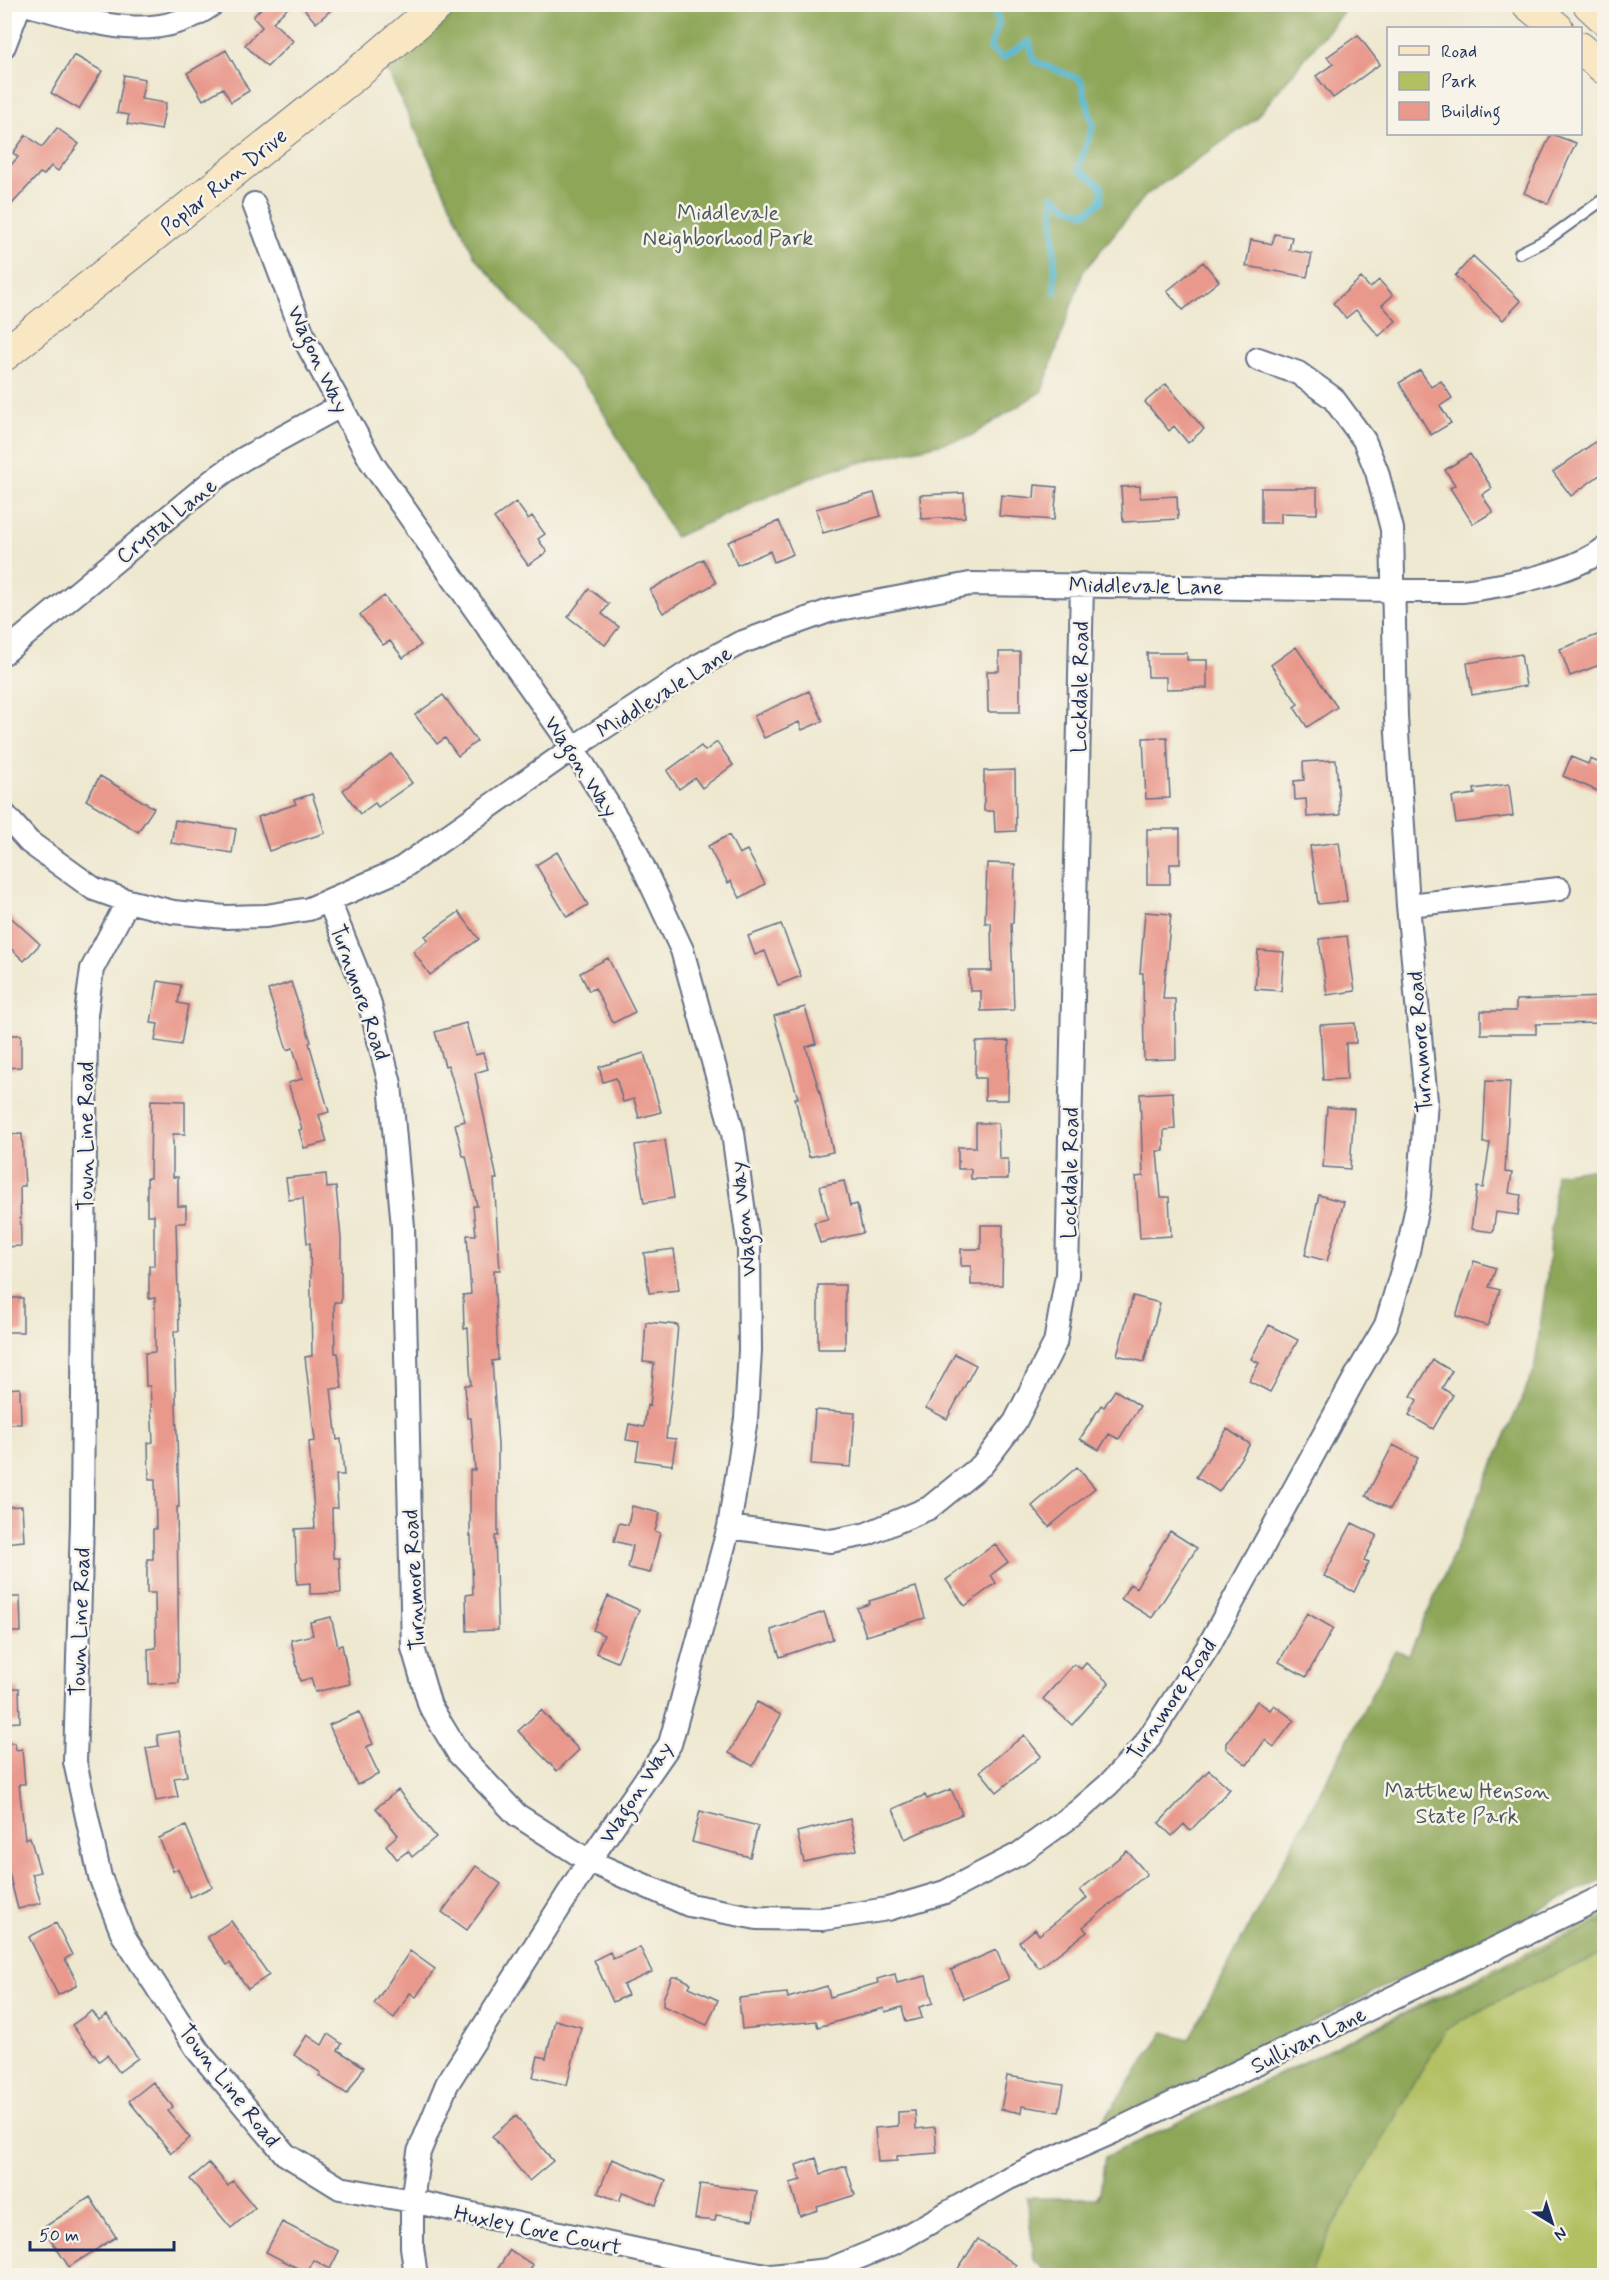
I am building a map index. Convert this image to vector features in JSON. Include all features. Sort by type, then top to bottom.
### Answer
[{"type":"street","points":[[4,46],[20,4]]},
{"type":"street","points":[[25,4],[125,29],[169,27],[200,14],[213,4]]},
{"type":"street","name":"Poplar Run Drive","points":[[4,355],[368,65],[439,4]]},
{"type":"street","points":[[1528,4],[1556,27]]},
{"type":"street","points":[[1589,4],[1605,18]]},
{"type":"street","points":[[1582,49],[1605,68]]},
{"type":"street","name":"Wagon Way","points":[[254,204],[306,342],[372,463],[573,748],[632,843],[682,950],[733,1133],[749,1249],[750,1350],[746,1419],[729,1527],[670,1744],[589,1861],[447,2084],[419,2152],[412,2201],[412,2247],[416,2276]]},
{"type":"street","name":"Turnmore Road","points":[[329,901],[369,1001],[390,1084],[403,1227],[413,1648],[430,1706],[459,1754],[517,1815],[589,1861],[689,1905],[758,1918],[822,1919],[888,1909],[945,1892],[1019,1854],[1077,1812],[1108,1785],[1143,1747],[1208,1647],[1386,1325],[1408,1251],[1419,1196],[1426,1101],[1408,905],[1396,717],[1392,529],[1377,472],[1364,440],[1333,398],[1298,374],[1258,359]]},
{"type":"street","name":"Crystal Lane","points":[[4,653],[212,481],[243,459],[340,406]]},
{"type":"street","name":"Middlevale Lane","points":[[4,814],[29,842],[94,889],[128,901],[173,912],[225,917],[266,916],[309,909],[399,870],[573,748],[698,666],[740,643],[829,611],[970,584],[1462,591],[1509,585],[1589,560],[1605,549]]},
{"type":"street","name":"Lockdale Road","points":[[729,1527],[831,1541],[867,1534],[929,1508],[982,1464],[1015,1422],[1055,1343],[1067,1275],[1082,584]]},
{"type":"street","points":[[1408,905],[1559,890]]},
{"type":"street","name":"Town Line Road","points":[[128,901],[92,969],[86,1014],[82,1521],[75,1762],[90,1834],[100,1877],[123,1935],[199,2052],[285,2154],[340,2188],[412,2201]]},
{"type":"street","name":"Sullivan Lane","points":[[1009,2178],[1113,2132],[1605,1896]]},
{"type":"street","name":"Huxley Cove Court","points":[[412,2201],[684,2260],[771,2276],[828,2270],[839,2266],[894,2243],[1009,2178]]},
{"type":"lane","points":[[1520,254],[1548,239],[1605,199]]},
{"type":"green space","name":"Middlevale Neighborhood Park","points":[[439,5],[1349,5],[1254,120],[1146,195],[1083,272],[1042,391],[969,437],[829,470],[675,537],[592,393],[475,257],[390,76],[377,57]]},
{"type":"green space","name":"Matthew Henson State Park","points":[[1604,1167],[1604,1878],[1098,2128],[1164,2032],[1189,2039],[1395,1650],[1409,1655],[1534,1371],[1547,1277],[1556,1174]]},
{"type":"green space","points":[[1604,1915],[1604,2275],[1051,2276],[1124,2150]]},
{"type":"green space","points":[[1604,1920],[1604,1953],[1517,1991],[1445,2030],[1328,2235],[1310,2275],[1049,2275],[1034,2260],[1027,2198],[1099,2198],[1105,2157]]},
{"type":"building","points":[[265,4],[292,4],[273,22],[293,41],[267,67],[245,45],[262,27],[253,17]]},
{"type":"building","points":[[300,4],[338,4],[316,23]]},
{"type":"building","points":[[1358,35],[1380,64],[1333,98],[1316,76],[1333,64],[1327,57]]},
{"type":"building","points":[[226,50],[249,91],[231,102],[223,88],[203,100],[187,73]]},
{"type":"building","points":[[74,55],[102,71],[79,109],[51,93]]},
{"type":"building","points":[[124,75],[145,79],[141,99],[166,103],[161,130],[127,124],[129,115],[117,113]]},
{"type":"building","points":[[57,128],[79,144],[58,171],[51,166],[44,175],[40,173],[4,213],[4,173],[18,157],[13,153],[26,135],[42,147]]},
{"type":"building","points":[[1551,135],[1576,143],[1548,204],[1524,193]]},
{"type":"building","points":[[1275,234],[1292,237],[1289,250],[1312,254],[1307,277],[1246,266],[1251,240],[1272,244]]},
{"type":"building","points":[[1473,256],[1521,301],[1503,320],[1455,276]]},
{"type":"building","points":[[1203,262],[1219,281],[1183,310],[1167,291]]},
{"type":"building","points":[[1361,278],[1370,288],[1379,280],[1393,295],[1382,305],[1396,321],[1379,336],[1356,310],[1346,318],[1333,303]]},
{"type":"building","points":[[1420,370],[1431,387],[1441,381],[1452,398],[1440,406],[1451,423],[1431,435],[1399,383]]},
{"type":"building","points":[[1166,384],[1204,429],[1188,443],[1174,426],[1169,431],[1145,402]]},
{"type":"building","points":[[1605,435],[1605,471],[1571,496],[1553,472]]},
{"type":"building","points":[[1470,454],[1492,488],[1482,495],[1493,512],[1473,524],[1450,488],[1455,485],[1445,470]]},
{"type":"building","points":[[1035,485],[1057,487],[1054,520],[999,516],[1001,495],[1034,498]]},
{"type":"building","points":[[1140,486],[1140,498],[1177,496],[1178,519],[1123,522],[1121,487]]},
{"type":"building","points":[[1261,488],[1317,488],[1317,514],[1281,513],[1281,523],[1261,523]]},
{"type":"building","points":[[874,493],[881,516],[823,533],[816,509]]},
{"type":"building","points":[[964,493],[965,517],[921,519],[920,495]]},
{"type":"building","points":[[516,502],[528,519],[532,516],[545,534],[538,539],[547,552],[528,565],[494,518]]},
{"type":"building","points":[[779,521],[793,554],[774,562],[770,551],[737,565],[728,542]]},
{"type":"building","points":[[703,559],[716,583],[663,613],[650,590]]},
{"type":"building","points":[[589,589],[609,604],[602,614],[619,627],[605,645],[568,617]]},
{"type":"building","points":[[384,596],[421,645],[403,658],[390,641],[383,645],[360,615]]},
{"type":"building","points":[[1605,632],[1605,663],[1570,676],[1560,649]]},
{"type":"building","points":[[1296,647],[1337,707],[1307,727],[1294,707],[1298,704],[1271,665]]},
{"type":"building","points":[[999,652],[1020,652],[1020,712],[988,712],[987,671],[999,671]]},
{"type":"building","points":[[1147,653],[1187,653],[1187,660],[1207,660],[1207,688],[1166,689],[1166,677],[1148,677]]},
{"type":"building","points":[[1521,654],[1526,686],[1472,695],[1467,663]]},
{"type":"building","points":[[809,691],[823,721],[802,730],[799,722],[764,738],[754,716]]},
{"type":"building","points":[[443,695],[477,741],[458,756],[445,738],[437,744],[415,715]]},
{"type":"building","points":[[1167,737],[1170,798],[1146,799],[1143,738]]},
{"type":"building","points":[[717,742],[733,765],[702,788],[695,778],[679,789],[667,771],[701,746],[705,751]]},
{"type":"building","points":[[391,754],[412,783],[378,807],[375,803],[360,814],[343,790]]},
{"type":"building","points":[[1571,757],[1588,764],[1590,759],[1605,765],[1605,794],[1563,776]]},
{"type":"building","points":[[1336,760],[1340,815],[1307,817],[1306,799],[1295,800],[1294,781],[1304,780],[1303,762]]},
{"type":"building","points":[[1015,770],[1016,831],[995,832],[994,811],[984,811],[984,771]]},
{"type":"building","points":[[100,776],[154,808],[138,832],[86,800]]},
{"type":"building","points":[[1509,784],[1513,816],[1456,823],[1452,797],[1475,794],[1474,789]]},
{"type":"building","points":[[312,794],[325,833],[269,851],[258,817],[296,804],[294,800]]},
{"type":"building","points":[[175,820],[236,829],[232,853],[171,843]]},
{"type":"building","points":[[1147,829],[1180,829],[1180,864],[1170,864],[1170,884],[1147,884]]},
{"type":"building","points":[[729,835],[739,854],[747,850],[765,884],[740,898],[731,881],[728,883],[708,846]]},
{"type":"building","points":[[1339,842],[1347,901],[1318,904],[1310,846]]},
{"type":"building","points":[[557,852],[588,905],[567,917],[536,865]]},
{"type":"building","points":[[987,863],[1015,864],[1013,923],[1011,923],[1014,1010],[981,1011],[981,991],[970,991],[969,971],[992,971],[991,923],[985,923]]},
{"type":"building","points":[[4,911],[40,944],[24,961],[4,942]]},
{"type":"building","points":[[459,912],[479,939],[430,975],[413,951],[428,940],[425,936]]},
{"type":"building","points":[[1145,912],[1171,914],[1163,999],[1175,999],[1176,1059],[1144,1060],[1143,973],[1140,973]]},
{"type":"building","points":[[781,924],[801,976],[778,985],[765,951],[755,955],[748,936]]},
{"type":"building","points":[[1347,936],[1355,991],[1327,995],[1319,939]]},
{"type":"building","points":[[1258,950],[1284,952],[1281,991],[1255,989]]},
{"type":"building","points":[[608,958],[635,1012],[613,1023],[595,988],[589,991],[580,973]]},
{"type":"building","points":[[158,981],[181,985],[178,1003],[188,1005],[181,1045],[155,1041],[158,1024],[151,1023]]},
{"type":"building","points":[[291,982],[311,1042],[309,1043],[329,1112],[319,1115],[327,1142],[304,1148],[299,1130],[302,1129],[288,1083],[302,1079],[293,1048],[287,1050],[268,990]]},
{"type":"building","points":[[1605,997],[1605,1023],[1536,1024],[1536,1034],[1481,1034],[1481,1011],[1516,1011],[1516,1000]]},
{"type":"building","points":[[805,1007],[816,1044],[806,1047],[820,1093],[833,1152],[809,1157],[795,1098],[798,1098],[774,1016]]},
{"type":"building","points":[[466,1023],[475,1055],[483,1053],[488,1069],[475,1073],[497,1179],[494,1179],[500,1270],[494,1270],[498,1360],[492,1361],[498,1445],[498,1536],[495,1536],[498,1630],[467,1631],[466,1595],[473,1594],[470,1470],[475,1470],[471,1418],[467,1418],[465,1385],[471,1385],[468,1328],[464,1329],[463,1295],[471,1294],[467,1235],[476,1235],[473,1206],[477,1206],[466,1156],[463,1156],[455,1124],[465,1121],[435,1032]]},
{"type":"building","points":[[1355,1023],[1356,1043],[1346,1043],[1347,1079],[1323,1080],[1320,1025]]},
{"type":"building","points":[[4,1035],[21,1035],[21,1067],[4,1068]]},
{"type":"building","points":[[1009,1041],[1008,1100],[985,1100],[985,1078],[975,1078],[976,1042]]},
{"type":"building","points":[[644,1053],[661,1112],[639,1118],[634,1099],[623,1102],[616,1078],[603,1082],[599,1067]]},
{"type":"building","points":[[1486,1081],[1510,1082],[1505,1172],[1512,1173],[1509,1193],[1521,1195],[1518,1215],[1496,1212],[1493,1232],[1471,1229],[1477,1187],[1483,1188],[1490,1143],[1483,1143]]},
{"type":"building","points":[[1173,1092],[1175,1129],[1164,1130],[1164,1151],[1157,1151],[1161,1197],[1169,1197],[1171,1236],[1140,1238],[1136,1177],[1143,1176],[1140,1094]]},
{"type":"building","points":[[151,1100],[185,1101],[185,1134],[173,1134],[173,1177],[178,1177],[178,1206],[186,1206],[186,1223],[176,1223],[179,1331],[174,1331],[179,1507],[177,1507],[179,1683],[149,1684],[148,1649],[156,1648],[155,1593],[147,1593],[147,1559],[153,1559],[153,1529],[156,1529],[155,1479],[149,1479],[148,1443],[153,1442],[150,1386],[146,1386],[145,1353],[155,1352],[155,1298],[149,1299],[149,1266],[154,1266],[154,1215],[147,1215]]},
{"type":"building","points":[[1327,1107],[1354,1109],[1350,1169],[1323,1167]]},
{"type":"building","points":[[976,1123],[998,1123],[999,1159],[1008,1159],[1008,1179],[971,1179],[971,1169],[958,1169],[958,1147],[976,1147]]},
{"type":"building","points":[[22,1134],[25,1186],[20,1186],[21,1246],[4,1247],[4,1135]]},
{"type":"building","points":[[665,1140],[674,1198],[644,1203],[635,1145]]},
{"type":"building","points":[[326,1174],[327,1188],[336,1187],[341,1239],[341,1302],[334,1302],[335,1353],[338,1353],[342,1388],[331,1389],[337,1440],[341,1439],[344,1475],[336,1475],[338,1508],[332,1508],[333,1558],[339,1558],[341,1593],[310,1594],[310,1583],[297,1584],[295,1529],[315,1528],[309,1442],[315,1441],[305,1357],[312,1356],[310,1243],[307,1243],[303,1198],[289,1200],[286,1178]]},
{"type":"building","points":[[844,1181],[850,1206],[857,1204],[863,1233],[820,1243],[814,1222],[828,1219],[820,1186]]},
{"type":"building","points":[[1319,1195],[1344,1202],[1327,1261],[1305,1255]]},
{"type":"building","points":[[981,1225],[1003,1225],[1002,1285],[971,1285],[971,1266],[961,1266],[961,1249],[981,1249]]},
{"type":"building","points":[[674,1249],[679,1290],[649,1293],[644,1253]]},
{"type":"building","points":[[1474,1261],[1496,1268],[1489,1287],[1500,1290],[1488,1326],[1456,1316]]},
{"type":"building","points":[[818,1285],[845,1285],[845,1349],[818,1349]]},
{"type":"building","points":[[1133,1296],[1160,1303],[1144,1362],[1117,1355]]},
{"type":"building","points":[[4,1298],[23,1298],[23,1332],[4,1332]]},
{"type":"building","points":[[646,1322],[678,1325],[666,1438],[676,1439],[672,1465],[636,1460],[639,1442],[626,1440],[629,1424],[644,1427],[647,1405],[650,1406],[654,1363],[643,1362]]},
{"type":"building","points":[[1269,1325],[1298,1340],[1270,1392],[1249,1381],[1259,1363],[1251,1359]]},
{"type":"building","points":[[955,1354],[976,1365],[947,1419],[926,1408]]},
{"type":"building","points":[[1433,1360],[1452,1371],[1442,1388],[1453,1395],[1433,1429],[1409,1415],[1417,1400],[1411,1396]]},
{"type":"building","points":[[20,1388],[21,1424],[4,1424],[4,1389]]},
{"type":"building","points":[[1115,1390],[1140,1406],[1119,1439],[1109,1434],[1099,1450],[1080,1439],[1101,1405],[1104,1407]]},
{"type":"building","points":[[815,1410],[855,1413],[851,1467],[811,1464]]},
{"type":"building","points":[[1227,1429],[1250,1444],[1219,1492],[1196,1477]]},
{"type":"building","points":[[1393,1445],[1418,1458],[1390,1509],[1366,1496]]},
{"type":"building","points":[[1077,1467],[1095,1488],[1049,1527],[1032,1506]]},
{"type":"building","points":[[22,1506],[24,1541],[4,1543],[4,1507]]},
{"type":"building","points":[[632,1506],[660,1513],[655,1531],[660,1533],[650,1573],[628,1568],[633,1546],[614,1541],[619,1523],[628,1525]]},
{"type":"building","points":[[1352,1523],[1377,1535],[1364,1560],[1369,1562],[1354,1592],[1324,1576]]},
{"type":"building","points":[[1170,1531],[1197,1548],[1152,1618],[1121,1599],[1130,1584],[1136,1588]]},
{"type":"building","points":[[995,1544],[1008,1562],[991,1575],[996,1583],[965,1606],[946,1580]]},
{"type":"building","points":[[916,1587],[925,1618],[866,1636],[857,1608],[870,1604],[869,1601]]},
{"type":"building","points":[[608,1596],[639,1610],[617,1662],[596,1653],[604,1635],[593,1630]]},
{"type":"building","points":[[4,1597],[20,1597],[21,1632],[4,1632]]},
{"type":"building","points":[[824,1612],[833,1639],[780,1657],[771,1630]]},
{"type":"building","points":[[1307,1613],[1333,1628],[1306,1677],[1279,1662]]},
{"type":"building","points":[[331,1617],[338,1646],[342,1645],[350,1684],[315,1692],[311,1678],[300,1681],[291,1640],[313,1635],[310,1622]]},
{"type":"building","points":[[1086,1663],[1109,1683],[1072,1725],[1043,1699],[1074,1664],[1081,1669]]},
{"type":"building","points":[[19,1688],[20,1722],[4,1723],[4,1689]]},
{"type":"building","points":[[1257,1701],[1270,1710],[1274,1705],[1294,1720],[1274,1747],[1265,1740],[1247,1765],[1226,1749],[1226,1743]]},
{"type":"building","points":[[757,1702],[781,1715],[753,1766],[729,1753]]},
{"type":"building","points":[[541,1710],[579,1750],[557,1771],[518,1731]]},
{"type":"building","points":[[359,1712],[373,1744],[366,1747],[379,1774],[357,1785],[329,1725]]},
{"type":"building","points":[[179,1731],[187,1776],[174,1778],[178,1797],[156,1801],[146,1748],[159,1746],[157,1735]]},
{"type":"building","points":[[1024,1735],[1041,1756],[997,1792],[980,1771]]},
{"type":"building","points":[[4,1743],[15,1743],[16,1750],[22,1749],[25,1784],[19,1784],[25,1839],[30,1837],[40,1872],[32,1874],[41,1903],[18,1909],[4,1853]]},
{"type":"building","points":[[1209,1770],[1230,1789],[1190,1831],[1184,1824],[1172,1836],[1159,1823]]},
{"type":"building","points":[[951,1789],[962,1814],[905,1839],[893,1809],[925,1795],[927,1799]]},
{"type":"building","points":[[398,1790],[436,1837],[412,1857],[408,1851],[397,1859],[386,1845],[398,1835],[376,1808]]},
{"type":"building","points":[[700,1811],[758,1826],[750,1857],[692,1842]]},
{"type":"building","points":[[850,1819],[857,1850],[804,1862],[797,1832]]},
{"type":"building","points":[[186,1826],[212,1887],[190,1897],[178,1869],[173,1871],[159,1838]]},
{"type":"building","points":[[1127,1851],[1147,1874],[1083,1927],[1087,1932],[1039,1968],[1019,1942],[1035,1929],[1039,1935],[1087,1898],[1080,1890]]},
{"type":"building","points":[[476,1866],[501,1884],[467,1930],[442,1912]]},
{"type":"building","points":[[231,1921],[269,1975],[248,1989],[230,1963],[227,1965],[207,1937]]},
{"type":"building","points":[[56,1923],[72,1955],[65,1959],[76,1980],[76,1986],[58,1995],[29,1937]]},
{"type":"building","points":[[640,1947],[652,1972],[623,1985],[628,1995],[613,2002],[594,1960],[610,1952],[613,1959]]},
{"type":"building","points":[[996,1950],[1009,1979],[964,1999],[951,1970]]},
{"type":"building","points":[[410,1951],[435,1969],[416,1997],[410,1993],[394,2018],[374,2004]]},
{"type":"building","points":[[895,1974],[897,1983],[926,1976],[933,2003],[919,2007],[922,2018],[906,2022],[902,2007],[885,2012],[884,2008],[818,2027],[816,2021],[742,2029],[739,1998],[787,1993],[788,1998],[827,1986],[830,1997],[878,1983],[877,1979]]},
{"type":"building","points":[[672,1977],[679,1977],[691,1983],[689,1987],[718,2000],[707,2025],[663,2006],[663,1999]]},
{"type":"building","points":[[92,2011],[99,2020],[107,2015],[138,2058],[119,2072],[107,2055],[99,2061],[72,2025]]},
{"type":"building","points":[[555,2020],[581,2027],[567,2085],[533,2077],[538,2056],[546,2058]]},
{"type":"building","points":[[328,2034],[342,2044],[338,2050],[364,2067],[347,2094],[319,2076],[321,2073],[294,2055],[307,2035],[322,2045]]},
{"type":"building","points":[[1007,2076],[1064,2085],[1059,2112],[1022,2106],[1021,2113],[1001,2109]]},
{"type":"building","points":[[153,2082],[173,2107],[168,2111],[190,2138],[171,2153],[129,2101]]},
{"type":"building","points":[[915,2111],[916,2129],[935,2127],[937,2153],[897,2156],[897,2161],[878,2162],[875,2128],[898,2126],[898,2112]]},
{"type":"building","points":[[516,2116],[553,2161],[529,2181],[492,2136]]},
{"type":"building","points":[[816,2158],[821,2174],[846,2166],[855,2195],[817,2207],[818,2210],[800,2216],[790,2183],[801,2180],[796,2165]]},
{"type":"building","points":[[612,2159],[666,2180],[656,2205],[623,2192],[619,2201],[598,2193]]},
{"type":"building","points":[[209,2163],[228,2186],[233,2181],[255,2208],[231,2228],[190,2179]]},
{"type":"building","points":[[700,2184],[757,2191],[753,2220],[716,2215],[715,2221],[695,2219]]},
{"type":"building","points":[[90,2197],[116,2237],[69,2267],[43,2228]]},
{"type":"building","points":[[282,2222],[339,2251],[330,2269],[314,2260],[307,2273],[266,2252]]},
{"type":"building","points":[[978,2239],[1016,2265],[1009,2276],[953,2276]]},
{"type":"building","points":[[510,2250],[533,2265],[526,2276],[493,2276]]},
{"type":"waterway","points":[[993,4],[999,23],[990,49],[1003,58],[1029,41],[1034,61],[1081,80],[1093,126],[1078,169],[1102,186],[1101,202],[1086,213],[1068,207],[1053,195],[1055,292]]}]
